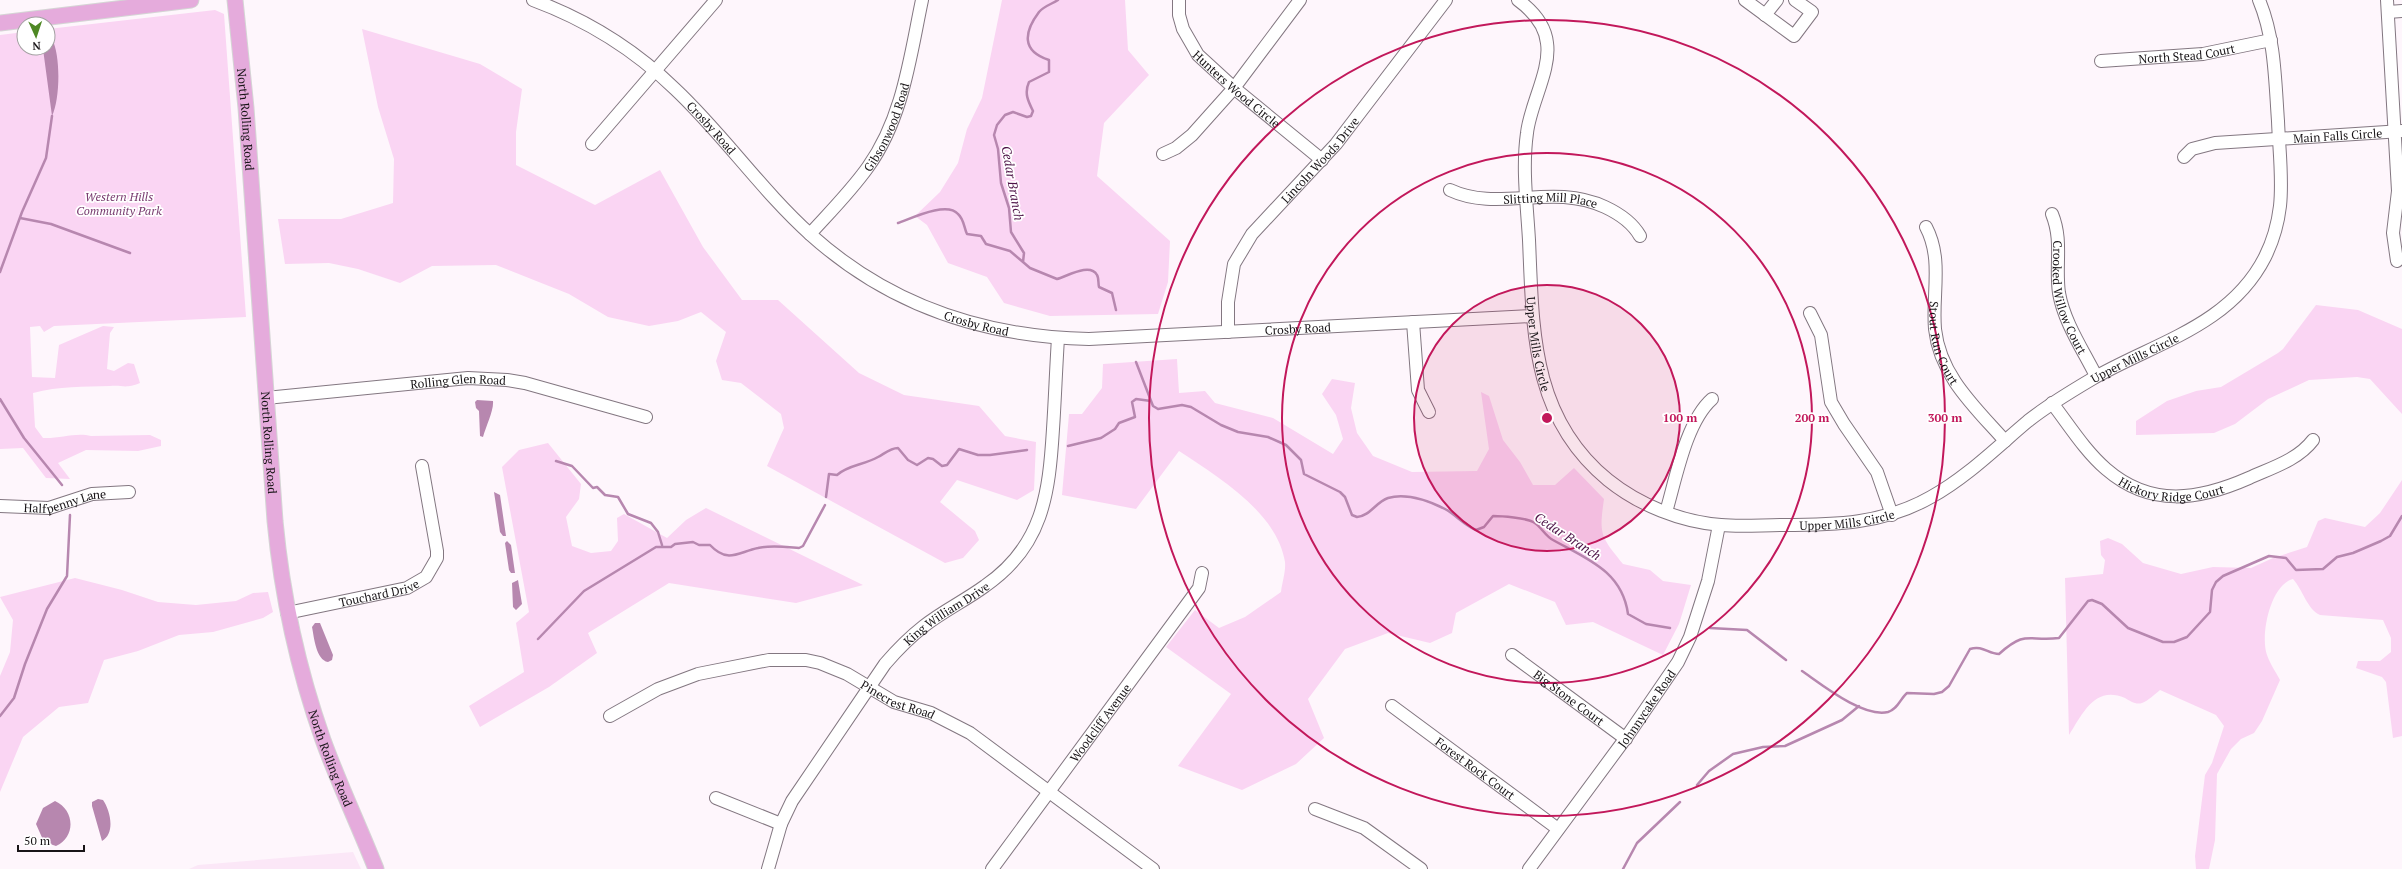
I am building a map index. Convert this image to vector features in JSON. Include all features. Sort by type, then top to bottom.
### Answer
[{"type":"main road","points":[[0,23],[113,5],[191,0]]},
{"type":"main road","name":"North Rolling Road","points":[[235,0],[246,108],[276,530],[287,613],[303,676],[323,738],[376,869]]},
{"type":"street","name":"Crosby Road","points":[[533,0],[580,20],[608,36],[655,70],[681,95],[770,194],[810,234],[864,276],[923,307],[976,325],[1058,338],[1228,332],[1532,316]]},
{"type":"street","points":[[592,144],[716,0]]},
{"type":"street","name":"Gibsonwood Road","points":[[810,234],[868,167],[888,134],[902,92],[922,0]]},
{"type":"street","name":"Hunters Wood Circle","points":[[1179,0],[1179,15],[1190,43],[1210,67],[1322,160]]},
{"type":"street","points":[[1163,154],[1184,143],[1234,88],[1300,0]]},
{"type":"street","name":"Lincoln Woods Drive","points":[[1228,332],[1230,281],[1234,264],[1243,248],[1262,222],[1322,160],[1446,0]]},
{"type":"street","name":"Upper Mills Circle","points":[[1518,0],[1535,15],[1542,24],[1548,44],[1545,67],[1527,132],[1527,197],[1532,316],[1537,360],[1542,382],[1559,421],[1570,439],[1580,453],[1607,479],[1627,494],[1666,512],[1719,525],[1839,525],[1892,515],[1918,504],[1950,486],[2052,403],[2096,376],[2188,332],[2211,318],[2231,302],[2250,281],[2264,259],[2277,224],[2281,181],[2271,40],[2259,0]]},
{"type":"street","points":[[1745,0],[1794,36],[1812,12],[1795,0]]},
{"type":"street","points":[[1765,15],[1777,0]]},
{"type":"street","points":[[2388,6],[2402,11]]},
{"type":"street","name":"Main Falls Circle","points":[[2184,156],[2192,149],[2201,146],[2279,139],[2399,132],[2388,6]]},
{"type":"street","name":"North Stead Court","points":[[2101,61],[2203,54],[2271,40]]},
{"type":"street","points":[[2397,260],[2393,233],[2398,200],[2399,132]]},
{"type":"street","name":"Slitting Mill Place","points":[[1450,190],[1475,199],[1570,196],[1587,200],[1615,212],[1626,219],[1640,236]]},
{"type":"street","name":"Crooked Willow Court","points":[[2052,214],[2059,238],[2058,278],[2063,307],[2096,376]]},
{"type":"street","name":"Stout Run Court","points":[[1926,227],[1932,240],[1935,252],[1935,328],[1943,362],[1961,391],[2005,441]]},
{"type":"street","points":[[1810,313],[1821,335],[1832,402],[1840,419],[1877,472],[1892,515]]},
{"type":"street","points":[[1413,322],[1418,390],[1428,412]]},
{"type":"street","name":"King William Drive","points":[[768,869],[781,824],[805,779],[868,687],[903,644],[940,614],[986,586],[1020,553],[1032,536],[1047,497],[1050,473],[1058,338]]},
{"type":"street","name":"Rolling Glen Road","points":[[266,398],[468,378],[525,383],[646,417]]},
{"type":"street","points":[[1666,512],[1693,423],[1704,406],[1712,398]]},
{"type":"street","name":"Hickory Ridge Court","points":[[2052,403],[2106,469],[2135,487],[2170,497],[2205,495],[2221,490],[2288,461],[2307,448],[2313,440]]},
{"type":"street","name":"Touchard Drive","points":[[287,613],[407,588],[426,576],[437,558],[438,551],[422,466]]},
{"type":"street","name":"Halfpenny Lane","points":[[0,506],[49,508],[92,494],[129,492]]},
{"type":"street","name":"Johnnycake Road","points":[[1529,869],[1626,739],[1663,686],[1690,637],[1708,581],[1719,525]]},
{"type":"street","name":"Woodcliff Avenue","points":[[992,869],[1199,588],[1202,573]]},
{"type":"street","name":"Big Stone Court","points":[[1512,655],[1626,739]]},
{"type":"street","name":"Pinecrest Road","points":[[610,716],[678,681],[719,670],[769,660],[795,660],[820,663],[847,674],[894,702],[950,721],[1153,869]]},
{"type":"street","name":"Forest Rock Court","points":[[1392,706],[1558,830]]},
{"type":"street","points":[[716,798],[781,824]]},
{"type":"street","points":[[1316,809],[1364,828],[1421,869]]},
{"type":"shaded area","points":[[56,51],[58,66],[58,89],[55,109],[52,116],[44,56],[56,56]]},
{"type":"shaded area","points":[[477,400],[493,401],[491,413],[483,437],[480,436],[479,411],[476,408],[475,402]]},
{"type":"shaded area","points":[[494,492],[500,495],[506,536],[503,536],[500,532]]},
{"type":"shaded area","points":[[507,541],[511,545],[515,573],[511,573],[509,570],[505,543]]},
{"type":"shaded area","points":[[518,580],[522,604],[516,610],[513,607],[512,583]]},
{"type":"shaded area","points":[[315,623],[320,623],[333,655],[332,660],[328,662],[321,657],[316,648],[312,627]]},
{"type":"shaded area","points":[[98,799],[103,800],[106,804],[110,821],[109,833],[102,841],[92,806],[92,802]]},
{"type":"shaded area","points":[[55,801],[62,805],[66,811],[70,824],[70,830],[67,836],[63,842],[56,846],[44,842],[36,824],[43,808]]},
{"type":"shaded area","points":[[353,852],[361,869],[189,869],[198,865]]},
{"type":"green space","points":[[1002,0],[1125,0],[1128,50],[1149,75],[1104,123],[1097,176],[1170,241],[1168,282],[1158,314],[1050,316],[1004,303],[987,277],[948,263],[927,225],[915,216],[940,192],[958,163],[967,129],[982,98]]},
{"type":"green space","name":"Western Hills Community Park","points":[[215,10],[224,14],[246,317],[54,326],[44,332],[40,326],[30,327],[32,377],[55,378],[59,345],[103,326],[114,327],[110,333],[107,369],[114,371],[128,363],[134,364],[140,383],[128,386],[62,388],[33,393],[35,427],[43,438],[73,435],[150,435],[161,440],[161,446],[138,451],[86,450],[58,463],[70,479],[46,478],[23,448],[0,449],[0,35],[16,33],[16,56],[56,56],[56,28]]},
{"type":"green space","points":[[362,29],[480,64],[522,89],[516,132],[516,165],[595,205],[660,170],[703,247],[742,300],[778,300],[859,373],[904,395],[979,406],[1005,436],[1036,442],[1034,490],[1017,500],[957,480],[940,502],[975,531],[979,540],[963,558],[945,563],[767,466],[784,428],[781,414],[741,383],[722,380],[716,361],[726,332],[701,312],[678,321],[649,326],[608,317],[569,294],[496,265],[432,266],[400,283],[358,269],[329,263],[285,264],[278,219],[341,219],[393,203],[394,159],[378,107]]},
{"type":"green space","points":[[2316,305],[2358,310],[2402,329],[2402,414],[2370,379],[2357,377],[2309,380],[2268,399],[2235,424],[2214,433],[2136,435],[2136,421],[2167,401],[2196,391],[2221,387],[2278,353],[2283,349]]},
{"type":"green space","points":[[1177,359],[1179,393],[1205,391],[1215,403],[1273,418],[1333,454],[1343,439],[1336,415],[1322,394],[1332,379],[1355,383],[1351,408],[1357,433],[1373,456],[1412,472],[1477,471],[1489,449],[1481,392],[1489,396],[1503,440],[1520,462],[1533,485],[1555,485],[1574,468],[1604,499],[1602,520],[1603,534],[1610,547],[1623,564],[1650,570],[1663,581],[1691,585],[1679,624],[1663,655],[1593,622],[1566,625],[1555,602],[1509,584],[1456,613],[1452,633],[1430,643],[1388,633],[1345,649],[1308,699],[1324,738],[1296,764],[1242,790],[1178,766],[1231,694],[1166,647],[1195,610],[1219,628],[1245,617],[1281,592],[1285,562],[1280,544],[1271,527],[1244,498],[1228,484],[1179,451],[1136,509],[1062,495],[1069,414],[1082,414],[1102,388],[1103,364]]},
{"type":"green space","points":[[548,443],[581,484],[579,499],[566,517],[572,546],[591,553],[611,551],[618,541],[617,518],[624,514],[667,538],[686,520],[706,508],[863,585],[796,603],[669,583],[588,633],[597,653],[549,687],[480,727],[469,706],[524,672],[516,623],[529,612],[502,467],[519,450]]},
{"type":"green space","points":[[2402,480],[2402,736],[2393,738],[2386,682],[2382,677],[2356,668],[2358,661],[2380,661],[2391,652],[2391,638],[2383,620],[2320,615],[2308,604],[2293,579],[2285,583],[2278,591],[2273,601],[2266,624],[2265,636],[2267,655],[2280,680],[2262,721],[2254,733],[2241,739],[2231,749],[2217,774],[2215,840],[2209,869],[2196,869],[2195,856],[2205,775],[2212,763],[2224,726],[2216,715],[2160,690],[2147,701],[2142,703],[2133,702],[2115,695],[2106,695],[2098,698],[2085,710],[2069,735],[2065,578],[2103,574],[2105,560],[2101,555],[2100,541],[2108,538],[2122,544],[2143,563],[2181,574],[2213,567],[2251,568],[2273,558],[2307,547],[2318,521],[2325,518],[2365,527],[2380,513]]},
{"type":"green space","points":[[75,578],[122,590],[158,602],[196,605],[236,601],[253,593],[268,592],[273,612],[263,618],[213,632],[179,635],[138,651],[104,660],[88,703],[59,707],[23,737],[0,792],[0,676],[10,652],[13,620],[0,597]]},
{"type":"waterway","name":"Cedar Branch","points":[[1058,0],[1039,12],[1034,19],[1028,34],[1028,40],[1034,52],[1049,60],[1049,72],[1029,82],[1027,97],[1033,111],[1031,116],[1027,117],[1013,112],[1005,115],[997,125],[994,135],[998,149],[1001,183],[1009,208],[1011,232],[1024,253],[1023,262],[1030,268],[1057,279],[1078,271],[1094,271],[1098,276],[1099,287],[1112,293],[1116,310]]},
{"type":"waterway","points":[[0,272],[22,212],[46,158],[52,116]]},
{"type":"waterway","points":[[898,223],[929,212],[946,209],[953,210],[962,218],[967,234],[981,236],[986,244],[1010,251],[1023,262]]},
{"type":"waterway","points":[[20,218],[51,224],[130,253]]},
{"type":"waterway","name":"Cedar Branch","points":[[1136,362],[1153,406],[1158,409],[1182,405],[1191,407],[1221,425],[1238,432],[1268,437],[1286,445],[1301,460],[1304,474],[1340,492],[1345,497],[1352,515],[1357,517],[1362,516],[1384,500],[1402,496],[1439,506],[1449,511],[1476,530],[1484,527],[1493,516],[1525,519],[1533,522],[1550,538],[1590,560],[1611,577],[1619,587],[1628,614],[1646,624],[1670,628]]},
{"type":"waterway","points":[[0,399],[24,438],[62,485]]},
{"type":"waterway","points":[[1068,446],[1101,438],[1115,429],[1119,423],[1135,417],[1132,402],[1136,399],[1151,401]]},
{"type":"waterway","points":[[826,497],[829,474],[837,475],[846,469],[873,460],[895,448],[898,448],[908,460],[917,465],[928,458],[933,459],[942,466],[947,465],[959,449],[978,455],[990,455],[1027,450]]},
{"type":"waterway","points":[[556,461],[572,466],[593,488],[597,487],[605,495],[618,497],[628,514],[651,523],[658,532],[662,545]]},
{"type":"waterway","points":[[538,639],[584,591],[656,547],[671,547],[675,544],[693,542],[699,545],[710,545],[716,551],[728,555],[739,554],[763,547],[778,546],[799,548],[803,546],[825,505]]},
{"type":"waterway","points":[[0,716],[14,698],[25,664],[47,609],[67,576],[70,515]]},
{"type":"waterway","name":"Cedar Branch","points":[[1802,671],[1843,699],[1855,705],[1867,710],[1888,712],[1894,709],[1907,693],[1934,694],[1942,692],[1949,686],[1970,649],[1978,648],[1999,654],[2008,646],[2022,639],[2059,638],[2088,601],[2092,600],[2102,604],[2128,628],[2163,642],[2174,642],[2187,637],[2210,612],[2212,590],[2216,582],[2223,576],[2269,556],[2286,558],[2296,570],[2323,569],[2337,557],[2353,553],[2390,536],[2402,516]]},
{"type":"waterway","name":"Cedar Branch","points":[[1710,628],[1747,630],[1786,660]]},
{"type":"waterway","points":[[1697,785],[1709,771],[1733,754],[1763,747],[1785,746],[1842,720],[1859,706]]},
{"type":"waterway","points":[[1623,869],[1637,843],[1680,802]]}]
